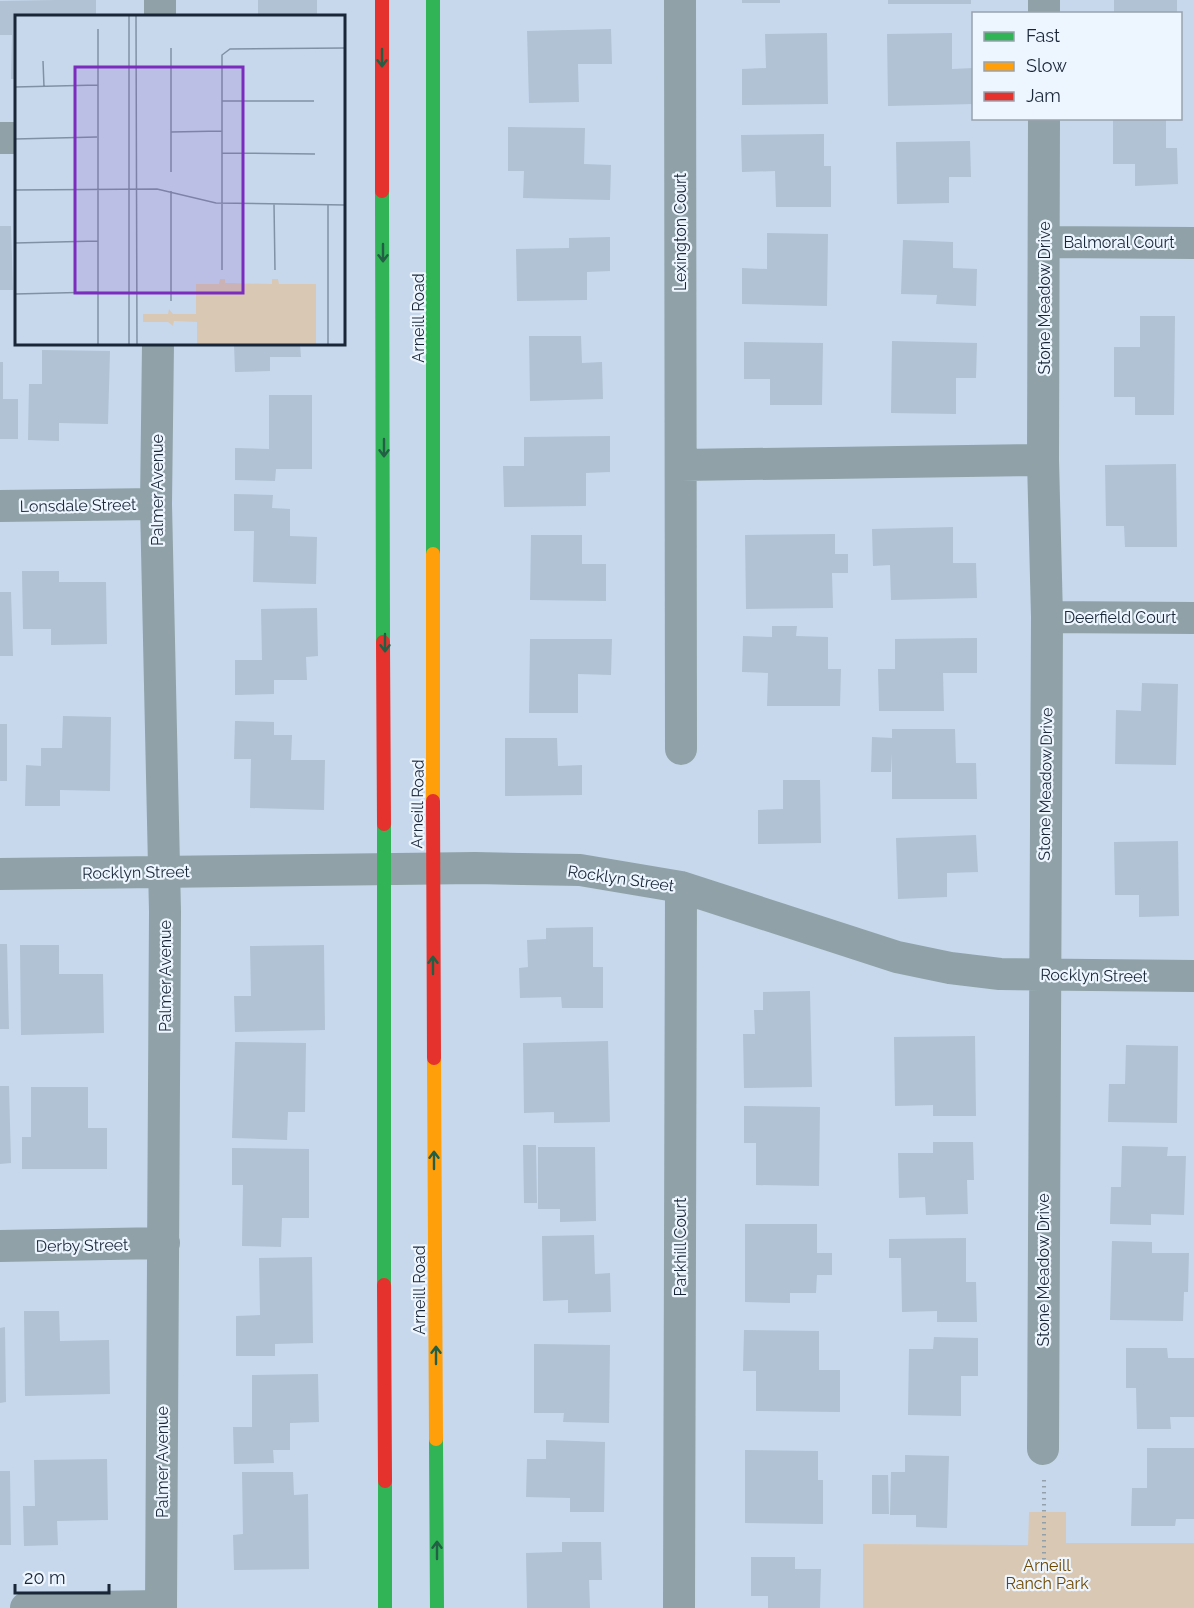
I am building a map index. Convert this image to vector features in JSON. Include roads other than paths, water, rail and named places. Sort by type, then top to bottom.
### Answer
[{"type":"main road","name":"Arneill Road","points":[[382,0],[386,869],[385,1608]]},
{"type":"main road","name":"Arneill Road","points":[[434,0],[433,869],[437,1608]]},
{"type":"street","name":"Lexington Court","points":[[680,0],[681,750]]},
{"type":"street","name":"Stone Meadow Drive","points":[[1043,1449],[1043,974],[1047,617],[1043,460],[1044,120]]},
{"type":"street","name":"Balmoral Court","points":[[1045,242],[1194,243]]},
{"type":"street","name":"Palmer Avenue","points":[[158,345],[156,504],[164,872],[161,1607]]},
{"type":"street","points":[[681,465],[1043,460]]},
{"type":"street","name":"Lonsdale Street","points":[[0,506],[156,504]]},
{"type":"street","name":"Deerfield Court","points":[[1047,617],[1194,618]]},
{"type":"street","name":"Rocklyn Street","points":[[0,873],[386,869],[580,870],[681,887],[897,957],[1000,974],[1194,976]]},
{"type":"street","name":"Parkhill Court","points":[[679,1608],[681,887]]},
{"type":"street","name":"Derby Street","points":[[0,1246],[164,1243]]},
{"type":"street","points":[[26,1608],[161,1607]]},
{"type":"park label","name":"Arneill Ranch Park","points":[[1047,1574]]}]
